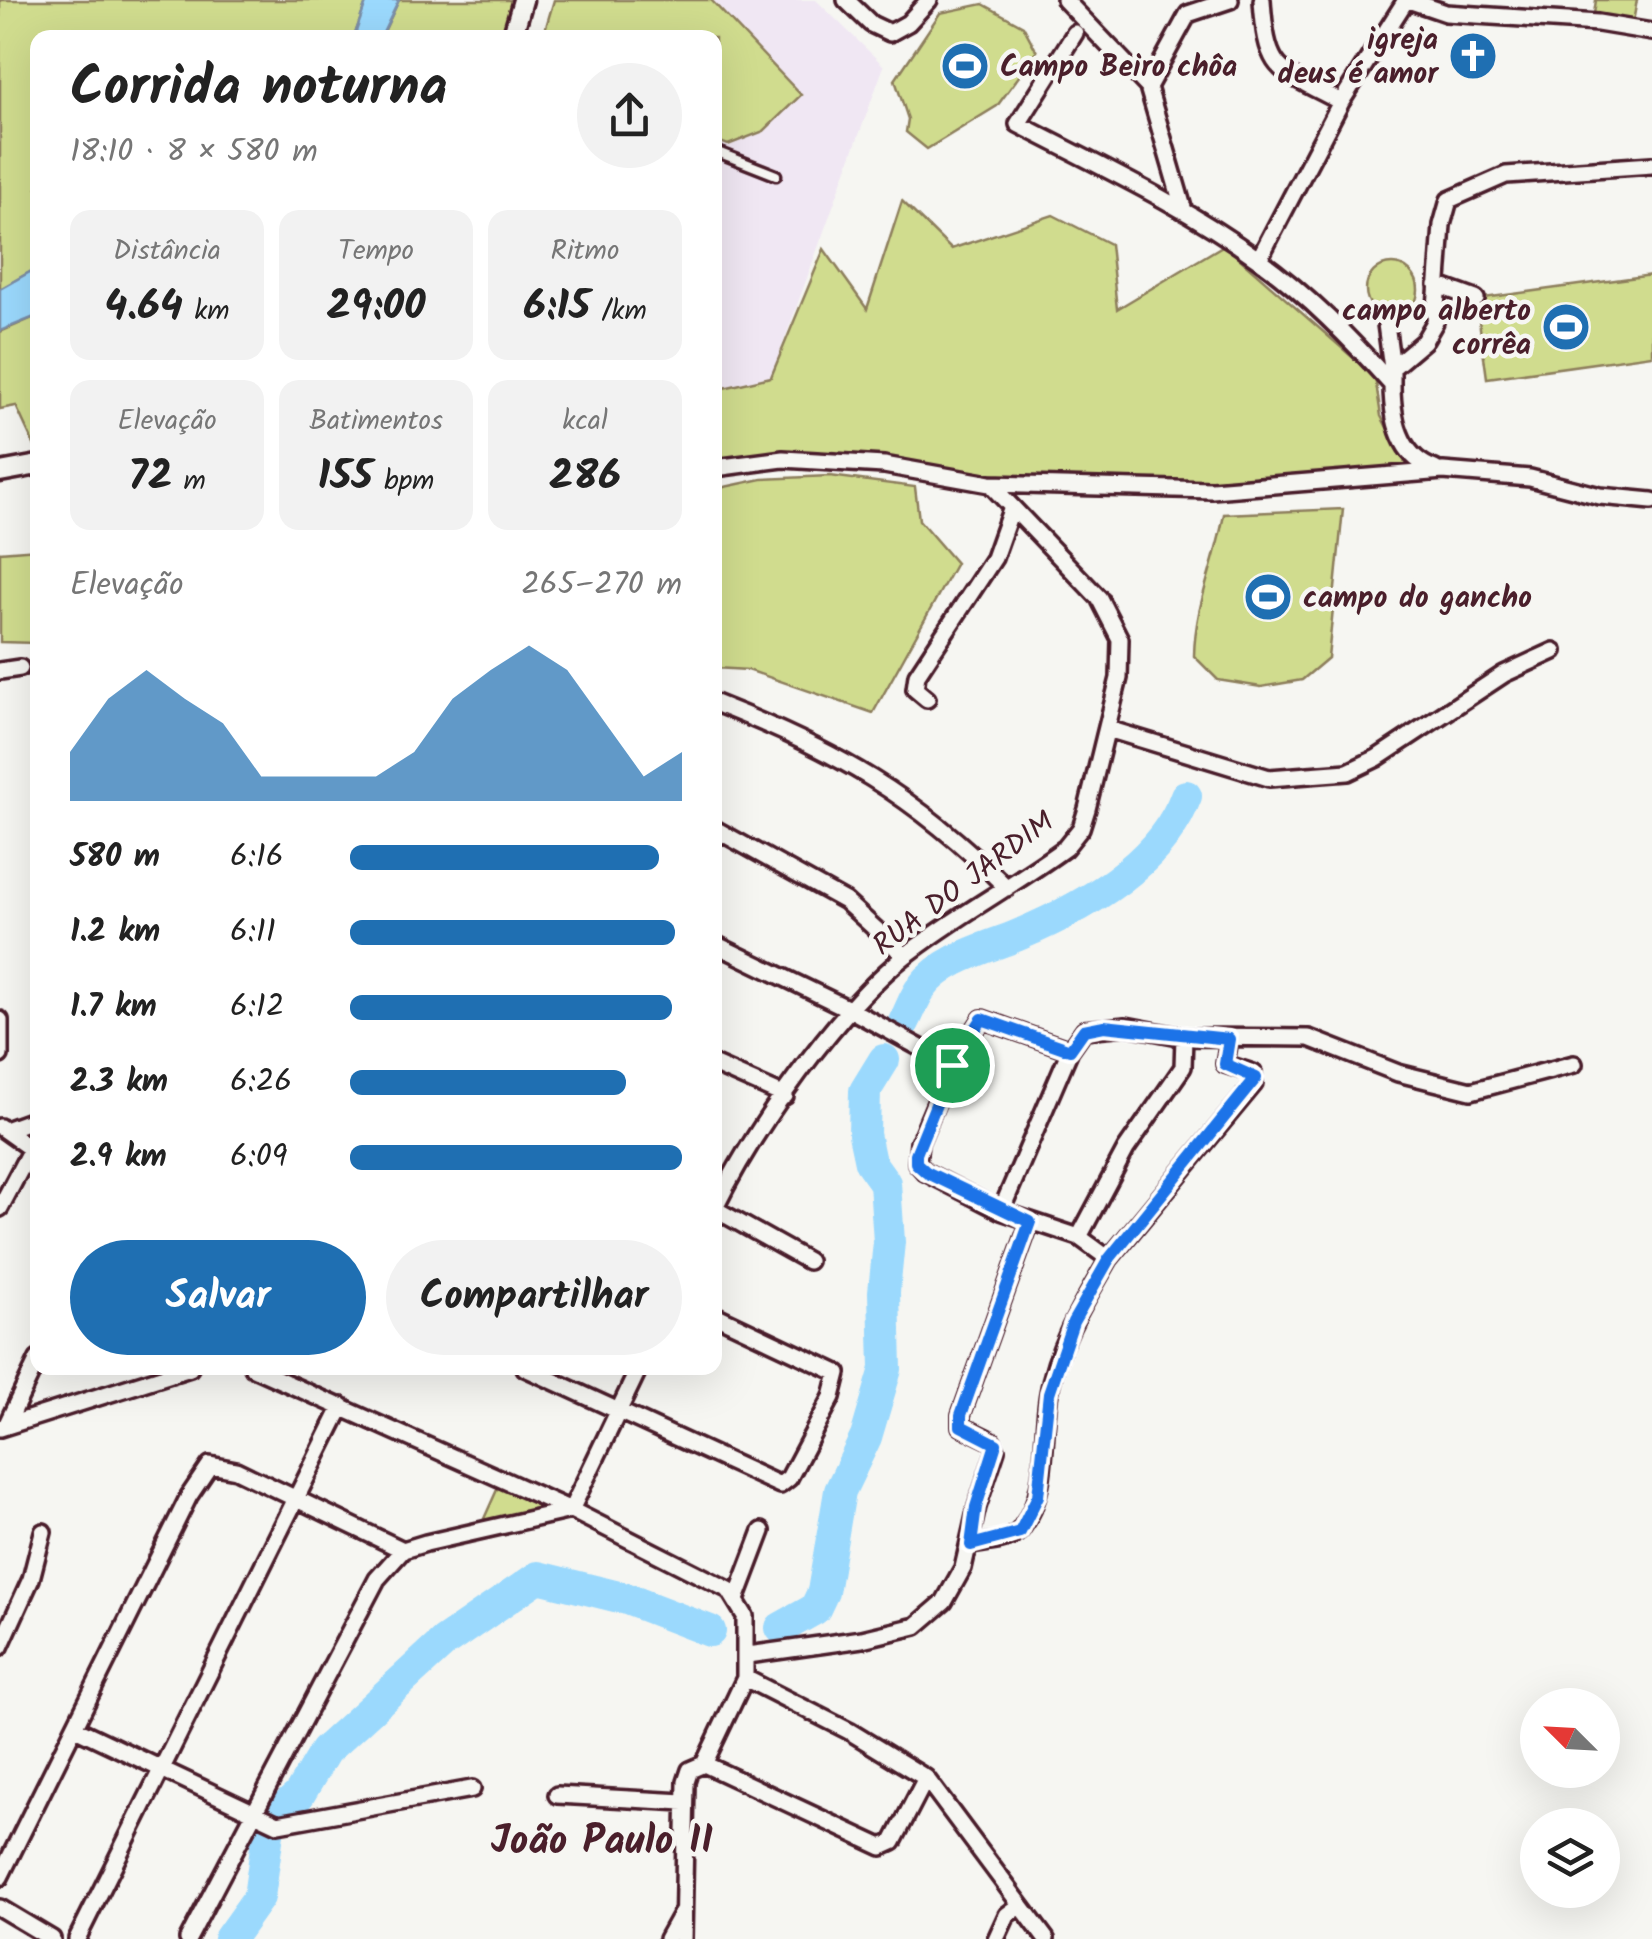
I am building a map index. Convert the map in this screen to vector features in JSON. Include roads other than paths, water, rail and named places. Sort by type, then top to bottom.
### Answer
[{"type":"street","points":[[514,30],[523,0]]},
{"type":"street","points":[[846,0],[872,24],[895,32],[929,0]]},
{"type":"street","points":[[1065,0],[1148,87],[1184,211]]},
{"type":"street","points":[[1148,87],[1183,7],[1230,0]]},
{"type":"street","points":[[1262,0],[1271,60],[1280,70],[1341,102]]},
{"type":"street","points":[[1259,259],[1341,102],[1407,0],[1446,13],[1652,32]]},
{"type":"street","points":[[1524,18],[1528,0]]},
{"type":"street","points":[[1075,33],[1018,124],[1184,211],[1259,259],[1392,377]]},
{"type":"street","points":[[1392,377],[1404,353],[1424,341],[1436,322],[1442,226],[1450,200],[1506,175],[1652,165]]},
{"type":"street","points":[[1437,285],[1476,300]]},
{"type":"street","points":[[1386,324],[1398,428],[1415,470]]},
{"type":"street","points":[[722,467],[782,460],[884,464],[990,484],[1212,490],[1415,470],[1530,478],[1600,496],[1652,502]]},
{"type":"street","points":[[0,472],[30,466]]},
{"type":"street","name":"RUA DO JARDIM","points":[[722,1193],[784,1096],[852,1010],[905,956],[1065,848],[1081,828],[1121,663],[1113,620],[1100,598],[990,484]]},
{"type":"street","points":[[927,699],[914,689],[916,675],[994,558],[1012,510]]},
{"type":"street","points":[[1108,729],[1269,778],[1348,772],[1377,758],[1504,674],[1554,651]]},
{"type":"street","points":[[0,671],[20,668]]},
{"type":"street","points":[[722,706],[784,730],[906,798],[946,828],[1006,888]]},
{"type":"street","points":[[722,833],[844,901],[905,956]]},
{"type":"street","points":[[722,947],[852,1010],[952,1065]]},
{"type":"street","points":[[1070,1050],[982,1019],[952,1065],[918,1144],[916,1163],[1001,1210],[1079,1237],[1109,1259]]},
{"type":"street","points":[[0,1021],[0,1055]]},
{"type":"street","points":[[1001,1210],[1070,1050],[1084,1030],[1104,1026],[1184,1037],[1309,1038],[1398,1073],[1472,1091],[1574,1064]]},
{"type":"street","points":[[1079,1237],[1126,1149],[1183,1067],[1184,1037]]},
{"type":"street","points":[[971,1545],[1020,1532],[1038,1496],[1049,1393],[1059,1356],[1109,1259],[1254,1084],[1254,1073],[1225,1064],[1229,1039]]},
{"type":"street","points":[[722,1068],[784,1096]]},
{"type":"street","points":[[3,1129],[30,1121]]},
{"type":"street","points":[[3,1129],[30,1149]]},
{"type":"street","points":[[0,1208],[30,1159]]},
{"type":"street","points":[[722,1204],[808,1261]]},
{"type":"street","points":[[748,1655],[862,1640],[916,1626],[944,1602],[971,1545],[976,1507],[996,1444],[968,1432],[961,1426],[961,1415],[1030,1222]]},
{"type":"street","points":[[555,1375],[618,1411],[776,1485],[787,1481],[832,1397],[838,1373],[722,1318]]},
{"type":"street","points":[[3,1426],[30,1374]]},
{"type":"street","points":[[3,1426],[167,1375]]},
{"type":"street","points":[[269,1375],[571,1510],[736,1597],[745,1616],[745,1678],[704,1764],[690,1770],[684,1802],[683,1939]]},
{"type":"street","points":[[571,1510],[635,1375]]},
{"type":"street","points":[[77,1939],[342,1406]]},
{"type":"street","points":[[0,1878],[189,1496],[210,1465],[236,1470],[404,1550]]},
{"type":"street","points":[[188,1939],[351,1623],[386,1566],[404,1550],[571,1510]]},
{"type":"street","points":[[736,1597],[762,1531]]},
{"type":"street","points":[[0,1647],[30,1579],[43,1532]]},
{"type":"street","points":[[745,1678],[850,1731],[926,1778],[1046,1939]]},
{"type":"street","points":[[77,1728],[250,1814],[278,1824],[472,1789]]},
{"type":"street","points":[[704,1764],[882,1847],[893,1842],[926,1778]]},
{"type":"street","points":[[557,1794],[684,1802]]},
{"type":"street","points":[[996,1939],[1007,1915],[1019,1906]]},
{"type":"street","points":[[0,1908],[52,1939]]},
{"type":"street","points":[[667,1939],[682,1912]]},
{"type":"lane","points":[[722,153],[776,174]]},
{"type":"water","points":[[367,0],[399,0],[384,30],[356,30]]},
{"type":"water","points":[[30,272],[30,319],[0,331],[0,289]]},
{"type":"waterway","points":[[904,1022],[919,991],[941,969],[1066,912],[1116,882],[1158,843],[1186,796]]},
{"type":"waterway","points":[[781,1628],[815,1609],[823,1592],[840,1491],[866,1437],[886,1369],[884,1292],[889,1242],[885,1183],[870,1162],[864,1134],[865,1091],[884,1060]]},
{"type":"waterway","points":[[273,1818],[299,1795],[325,1751],[444,1642],[538,1577],[627,1599],[710,1631]]},
{"type":"waterway","points":[[229,1939],[259,1897],[269,1826]]},
{"type":"place","name":"igreja deus é amor","points":[[1473,56]]},
{"type":"place","name":"Campo Beiro chôa","points":[[965,66]]},
{"type":"place","name":"campo alberto corrêa","points":[[1566,327]]},
{"type":"place","name":"campo do gancho","points":[[1268,597]]},
{"type":"district","name":"João Paulo II","points":[[602,1839]]}]
